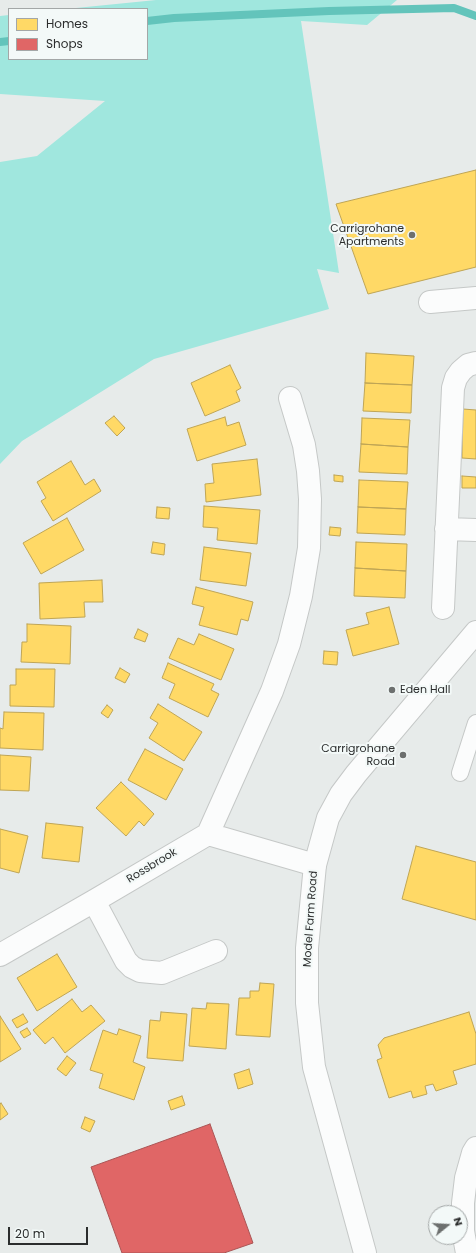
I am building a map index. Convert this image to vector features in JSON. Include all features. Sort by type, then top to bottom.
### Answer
[{"type":"street","points":[[430,302],[476,298]]},
{"type":"street","points":[[443,608],[453,388],[456,378],[462,371],[468,365],[476,363]]},
{"type":"street","points":[[290,398],[304,445],[310,499],[309,548],[301,596],[289,644],[272,690],[208,834],[315,865]]},
{"type":"street","points":[[446,529],[476,530]]},
{"type":"street","name":"Model Farm Road","points":[[365,1253],[313,1060],[307,1002],[307,948],[315,865],[328,818],[341,794],[356,774],[476,632]]},
{"type":"street","name":"Rossbrook","points":[[0,955],[208,834]]},
{"type":"street","points":[[94,901],[126,961],[132,967],[140,971],[162,972],[216,951]]},
{"type":"street","points":[[467,1253],[463,1231],[463,1203],[466,1178],[473,1153],[476,1148]]},
{"type":"lane","points":[[460,773],[476,723]]},
{"type":"shaded area","points":[[156,0],[397,0],[367,25],[301,21],[339,273],[317,269],[329,309],[154,359],[22,441],[0,464],[0,162],[37,156],[105,101],[0,94],[0,16],[8,15],[8,60],[148,60],[148,8],[76,8]]},
{"type":"building: Homes","name":"Carrigrohane Apartments","points":[[476,170],[476,267],[368,294],[336,204]]},
{"type":"building: Homes","points":[[366,353],[414,356],[412,385],[365,383]]},
{"type":"building: Homes","points":[[230,365],[241,388],[236,391],[240,401],[205,416],[191,383]]},
{"type":"building: Homes","points":[[365,383],[412,385],[411,413],[363,411]]},
{"type":"building: Homes","points":[[463,409],[476,410],[476,459],[462,458]]},
{"type":"building: Homes","points":[[114,416],[125,428],[117,436],[105,423]]},
{"type":"building: Homes","points":[[225,417],[227,426],[239,422],[246,445],[197,461],[187,429]]},
{"type":"building: Homes","points":[[362,418],[410,420],[408,447],[361,444]]},
{"type":"building: Homes","points":[[361,444],[408,447],[407,474],[359,472]]},
{"type":"building: Homes","points":[[257,459],[261,495],[206,502],[205,484],[214,483],[212,464]]},
{"type":"building: Homes","points":[[71,461],[85,485],[94,479],[101,491],[53,521],[41,501],[46,498],[37,482]]},
{"type":"building: Homes","points":[[334,475],[343,476],[343,482],[334,481]]},
{"type":"building: Homes","points":[[462,476],[476,477],[476,488],[462,488]]},
{"type":"building: Homes","points":[[359,480],[408,482],[406,509],[358,507]]},
{"type":"building: Homes","points":[[204,506],[260,510],[257,544],[217,540],[218,528],[203,527]]},
{"type":"building: Homes","points":[[157,507],[170,508],[169,519],[156,518]]},
{"type":"building: Homes","points":[[358,507],[406,509],[405,535],[357,533]]},
{"type":"building: Homes","points":[[67,518],[84,550],[41,574],[23,543]]},
{"type":"building: Homes","points":[[330,527],[341,528],[340,536],[329,535]]},
{"type":"building: Homes","points":[[153,542],[165,544],[164,555],[151,553]]},
{"type":"building: Homes","points":[[356,542],[407,544],[406,571],[355,568]]},
{"type":"building: Homes","points":[[204,547],[251,553],[246,586],[200,580]]},
{"type":"building: Homes","points":[[355,568],[406,571],[405,598],[354,596]]},
{"type":"building: Homes","points":[[102,580],[103,602],[84,602],[85,617],[40,619],[39,583]]},
{"type":"building: Homes","points":[[196,587],[253,602],[248,621],[241,619],[237,635],[199,625],[204,607],[192,604]]},
{"type":"building: Homes","points":[[389,607],[399,644],[353,656],[346,630],[369,624],[366,613]]},
{"type":"building: Homes","points":[[27,624],[71,626],[70,664],[21,662],[22,642],[27,642]]},
{"type":"building: Homes","points":[[138,629],[148,634],[145,642],[134,638]]},
{"type":"building: Homes","points":[[199,634],[234,649],[221,680],[169,658],[178,638],[194,645]]},
{"type":"building: Homes","points":[[324,651],[338,652],[337,665],[323,664]]},
{"type":"building: Homes","points":[[168,663],[214,684],[211,690],[219,694],[208,717],[169,698],[175,684],[162,678]]},
{"type":"building: Homes","points":[[120,668],[130,674],[125,683],[115,678]]},
{"type":"building: Homes","points":[[16,669],[55,669],[54,707],[10,706],[10,685],[16,685]]},
{"type":"building: Homes","points":[[158,704],[202,732],[184,761],[149,738],[158,723],[150,718]]},
{"type":"building: Homes","points":[[107,705],[113,710],[108,718],[101,713]]},
{"type":"building: Homes","points":[[4,712],[44,713],[43,750],[0,748],[0,728],[3,729]]},
{"type":"building: Homes","points":[[145,749],[183,769],[166,800],[128,780]]},
{"type":"building: Homes","points":[[0,755],[31,757],[29,791],[0,790]]},
{"type":"building: Homes","points":[[121,782],[154,814],[144,826],[139,821],[126,836],[96,808]]},
{"type":"building: Homes","points":[[46,823],[83,827],[79,862],[42,858]]},
{"type":"building: Homes","points":[[0,829],[28,836],[19,873],[0,868]]},
{"type":"building: Homes","points":[[416,846],[476,862],[476,920],[402,899]]},
{"type":"building: Homes","points":[[57,954],[77,987],[37,1011],[17,978]]},
{"type":"building: Homes","points":[[260,983],[274,984],[270,1037],[236,1035],[239,998],[250,998],[250,991],[259,991]]},
{"type":"building: Homes","points":[[72,999],[82,1012],[91,1005],[105,1021],[65,1053],[53,1037],[45,1044],[33,1030]]},
{"type":"building: Homes","points":[[207,1003],[229,1004],[226,1049],[189,1046],[192,1008],[206,1009]]},
{"type":"building: Homes","points":[[161,1012],[187,1014],[183,1061],[147,1058],[150,1020],[160,1021]]},
{"type":"building: Homes","points":[[469,1012],[476,1034],[476,1064],[453,1071],[457,1084],[436,1091],[433,1084],[425,1086],[427,1094],[413,1098],[411,1091],[389,1098],[377,1060],[382,1058],[378,1045],[384,1038]]},
{"type":"building: Homes","points":[[23,1014],[28,1022],[17,1028],[12,1020]]},
{"type":"building: Homes","points":[[0,1016],[21,1049],[0,1062]]},
{"type":"building: Homes","points":[[27,1028],[31,1034],[24,1038],[20,1032]]},
{"type":"building: Homes","points":[[119,1029],[141,1036],[133,1062],[145,1067],[134,1100],[99,1088],[103,1074],[90,1070],[103,1030],[117,1035]]},
{"type":"building: Homes","points":[[67,1056],[76,1063],[66,1076],[57,1069]]},
{"type":"building: Homes","points":[[249,1069],[253,1084],[238,1089],[234,1074]]},
{"type":"building: Homes","points":[[182,1096],[185,1105],[171,1110],[168,1101]]},
{"type":"building: Homes","points":[[1,1103],[8,1114],[0,1120],[0,1104]]},
{"type":"building: Homes","points":[[85,1117],[95,1121],[90,1132],[81,1128]]},
{"type":"building: Shops","points":[[210,1124],[253,1243],[224,1253],[122,1253],[91,1167]]},
{"type":"waterway","points":[[148,21],[174,18],[329,11],[454,8],[476,16]]},
{"type":"waterway","points":[[0,42],[8,41]]},
{"type":"place","name":"Carrigrohane Apartments","points":[[412,235]]},
{"type":"place","name":"Eden Hall","points":[[392,690]]},
{"type":"place","name":"Carrigrohane Road","points":[[403,755]]}]
